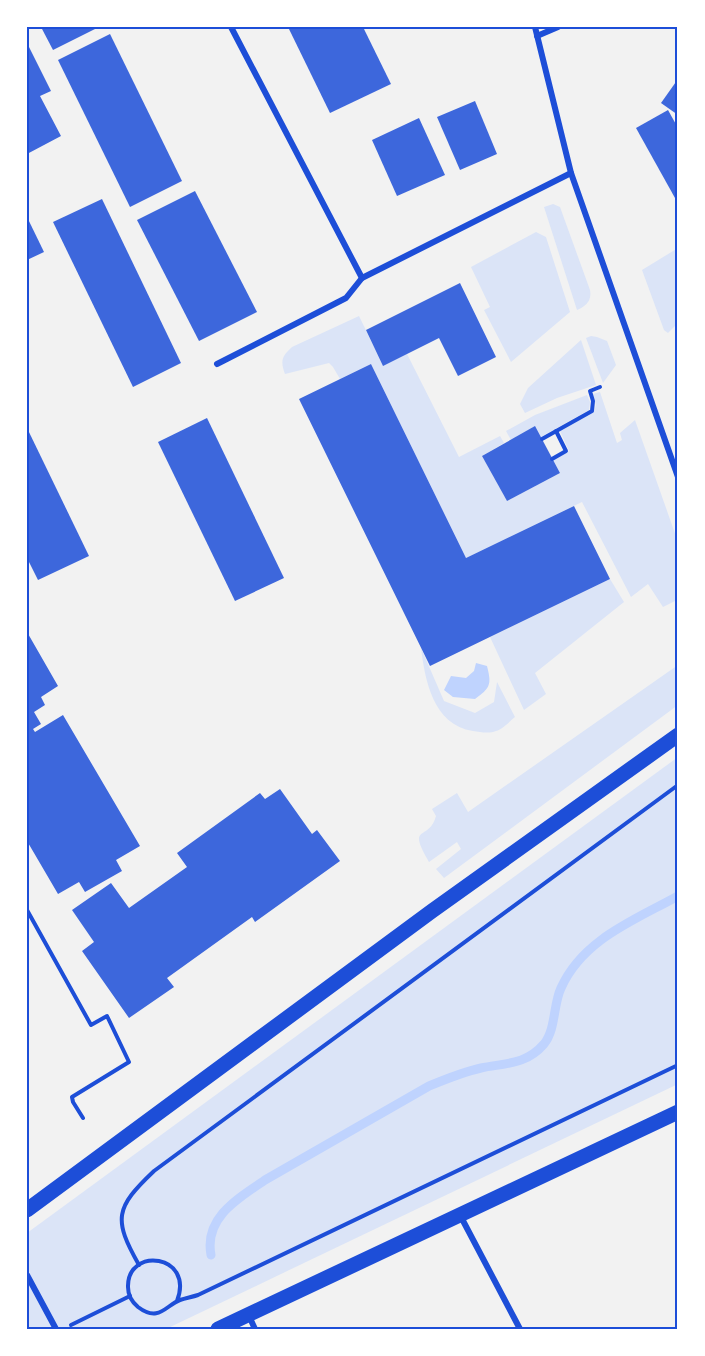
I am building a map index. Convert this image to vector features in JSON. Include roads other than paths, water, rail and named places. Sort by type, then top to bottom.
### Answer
[{"type":"main road","points":[[27,1210],[394,939],[678,735]]},
{"type":"main road","points":[[218,1329],[252,1322],[460,1215],[678,1112]]},
{"type":"street","points":[[231,27],[362,278]]},
{"type":"street","points":[[535,27],[571,173],[678,477]]},
{"type":"street","points":[[537,36],[558,27]]},
{"type":"street","points":[[217,364],[346,298],[362,278],[571,173]]},
{"type":"street","points":[[460,1215],[520,1329]]},
{"type":"street","points":[[27,1275],[56,1329]]},
{"type":"water","points":[[476,663],[487,666],[489,678],[487,689],[480,695],[475,699],[453,697],[444,690],[451,676],[466,678],[474,671]]},
{"type":"waterway","points":[[211,1255],[210,1242],[218,1220],[234,1202],[265,1180],[429,1086],[474,1070],[522,1060],[537,1051],[551,1031],[561,988],[583,956],[612,933],[678,896]]}]
